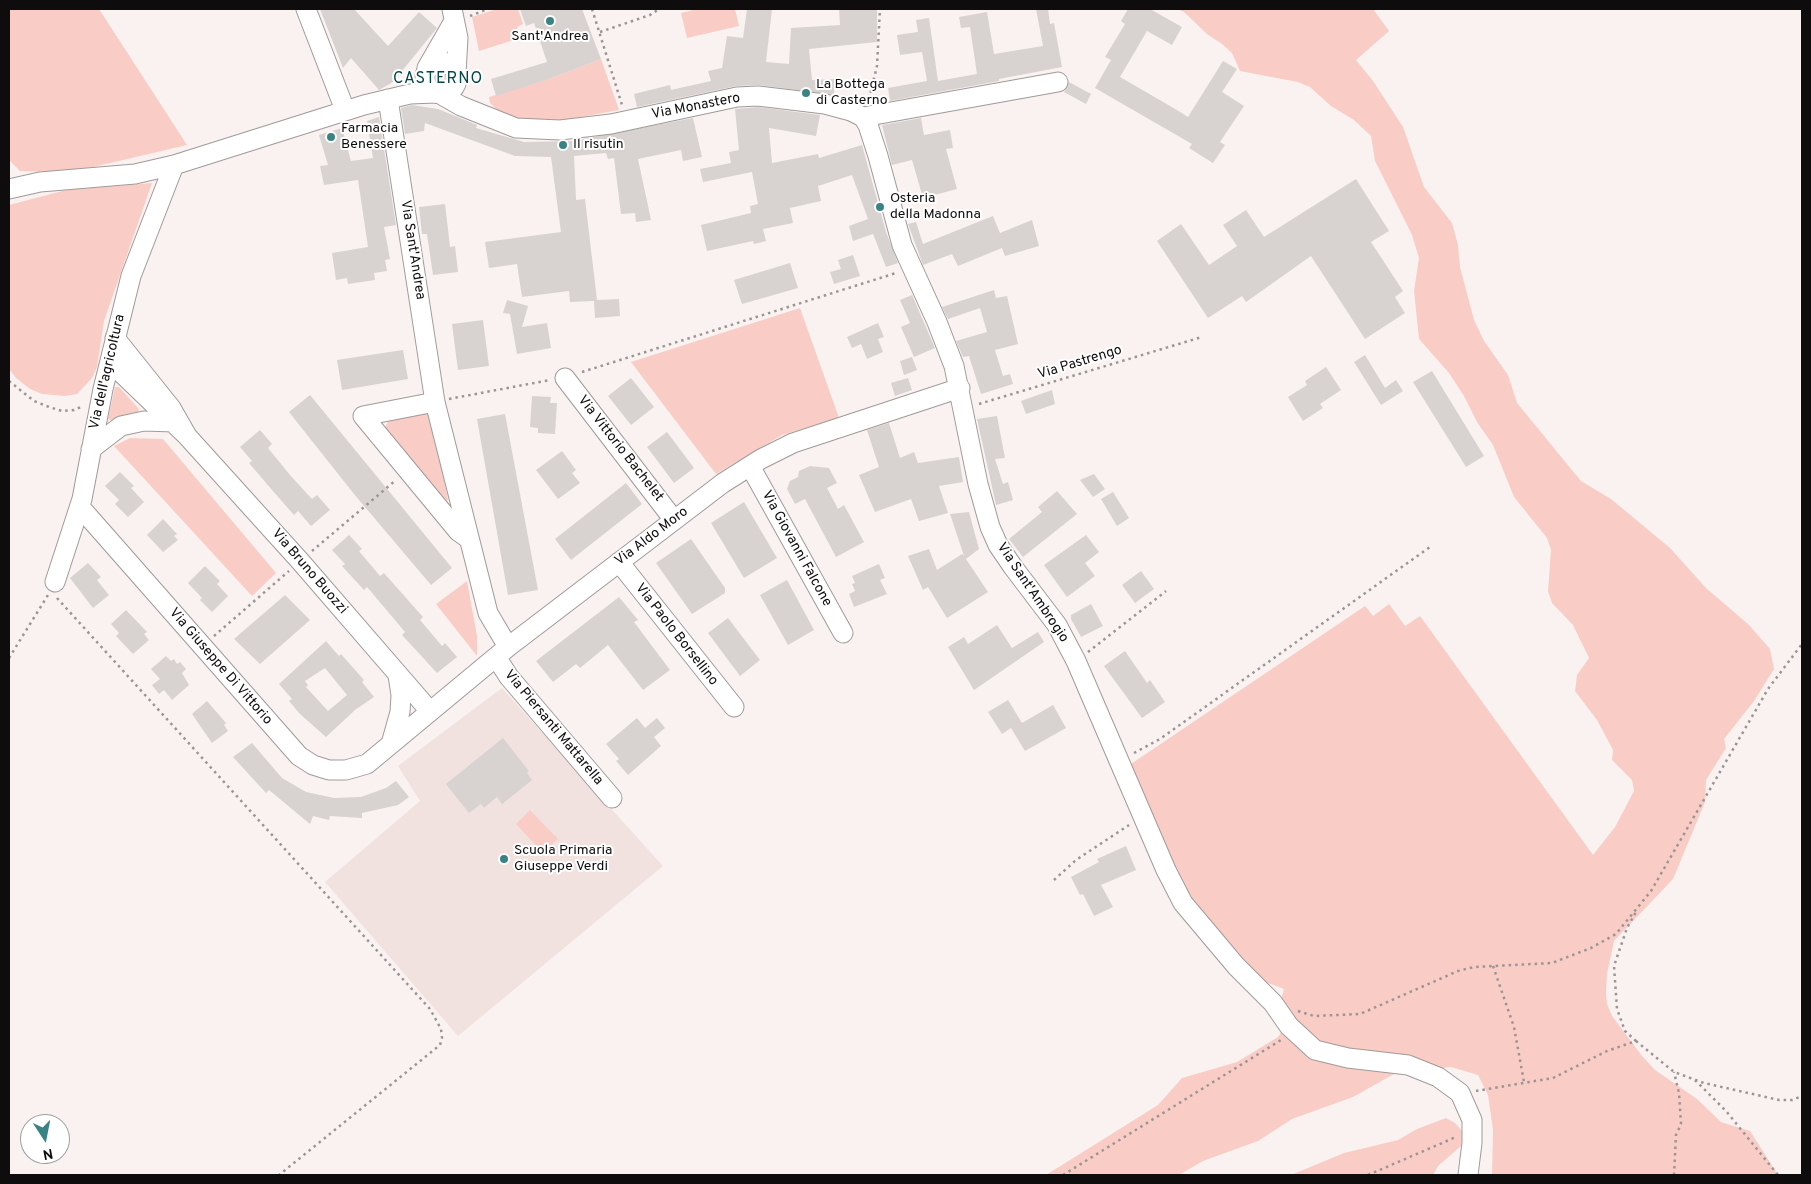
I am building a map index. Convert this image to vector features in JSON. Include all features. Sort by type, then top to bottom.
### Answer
[{"type":"street","points":[[306,9],[345,110]]},
{"type":"street","points":[[438,94],[425,83],[426,70],[457,16]]},
{"type":"street","points":[[9,189],[40,182],[135,174],[174,165],[388,98],[438,94],[450,91],[457,76],[457,16]]},
{"type":"street","points":[[388,98],[436,62],[446,62],[482,113]]},
{"type":"street","points":[[863,118],[1058,82]]},
{"type":"street","name":"Via Monastero","points":[[438,94],[504,124],[534,130],[586,127],[627,121],[737,97],[758,96],[825,104],[851,111],[863,118]]},
{"type":"street","name":"Via Sant'Andrea","points":[[388,98],[435,402],[488,613],[502,652]]},
{"type":"street","name":"Via Sant'Ambrogio","points":[[863,118],[868,125],[902,245],[937,322],[954,366],[978,484],[990,527],[998,545],[1057,625],[1076,661],[1166,870],[1188,910],[1236,966],[1273,1003],[1289,1026],[1315,1050],[1348,1058],[1408,1065],[1422,1069],[1451,1086],[1464,1099]]},
{"type":"street","name":"Via dell'agricoltura","points":[[55,582],[80,506],[103,389],[131,276],[174,165]]},
{"type":"street","name":"Via Bruno Buozzi","points":[[115,338],[179,427]]},
{"type":"street","name":"Via Bruno Buozzi","points":[[110,362],[179,427],[429,710]]},
{"type":"street","name":"Via Vittorio Bachelet","points":[[565,378],[674,520]]},
{"type":"street","name":"Via Aldo Moro","points":[[387,748],[429,710],[502,652],[674,520],[750,466],[793,444],[960,388]]},
{"type":"street","points":[[435,402],[363,416],[458,531],[469,539]]},
{"type":"street","points":[[92,449],[121,426],[144,421],[179,427]]},
{"type":"street","name":"Via Giovanni Falcone","points":[[750,466],[842,633]]},
{"type":"street","name":"Via Giuseppe Di Vittorio","points":[[80,506],[299,756],[313,765],[329,770],[346,770],[367,764],[387,748]]},
{"type":"street","name":"Via Paolo Borsellino","points":[[619,562],[734,708]]},
{"type":"street","name":"Via Piersanti Mattarella","points":[[502,652],[509,677],[612,798]]},
{"type":"street","points":[[387,748],[400,712],[402,694],[398,675]]},
{"type":"street","points":[[1464,1099],[1472,1120],[1472,1143],[1468,1175]]},
{"type":"path","points":[[457,16],[488,9]]},
{"type":"path","points":[[592,9],[627,121]]},
{"type":"path","points":[[600,32],[650,15],[659,9]]},
{"type":"path","points":[[863,118],[877,66],[880,9]]},
{"type":"path","points":[[435,402],[565,378],[912,268]]},
{"type":"path","name":"Via Pastrengo","points":[[964,409],[1202,337]]},
{"type":"path","points":[[9,381],[34,401],[62,410],[74,410],[87,404],[103,389]]},
{"type":"path","points":[[1119,760],[1160,739],[1430,547]]},
{"type":"path","points":[[1076,661],[1166,591]]},
{"type":"path","points":[[9,658],[50,592],[436,1019],[442,1038],[440,1045],[279,1175]]},
{"type":"path","points":[[1273,1003],[1314,1016],[1360,1014],[1458,971],[1474,967],[1552,963],[1569,958],[1616,934],[1651,892],[1768,690],[1802,644]]},
{"type":"path","points":[[1054,880],[1076,860],[1142,816]]},
{"type":"path","points":[[1638,906],[1627,928],[1614,966],[1618,1009],[1624,1030],[1674,1072],[1694,1079],[1779,1100],[1792,1100],[1802,1096]]},
{"type":"path","points":[[1493,966],[1514,1027],[1524,1082]]},
{"type":"path","points":[[1063,1175],[1280,1041],[1289,1026]]},
{"type":"path","points":[[1464,1099],[1476,1091],[1553,1078],[1607,1051],[1636,1041]]},
{"type":"path","points":[[1674,1072],[1679,1093],[1681,1124],[1676,1135],[1674,1175]]},
{"type":"path","points":[[1694,1079],[1726,1111],[1778,1175]]},
{"type":"path","points":[[1368,1175],[1453,1140],[1466,1129],[1472,1120]]},
{"type":"shaded area","points":[[9,9],[99,9],[187,145],[93,167],[51,172],[20,171],[9,160]]},
{"type":"shaded area","points":[[497,9],[518,9],[523,24],[517,27],[520,38],[479,51],[472,17]]},
{"type":"shaded area","points":[[697,9],[735,9],[739,26],[687,38],[681,13]]},
{"type":"shaded area","points":[[1177,9],[1373,9],[1389,31],[1356,60],[1373,81],[1403,127],[1424,187],[1452,223],[1458,245],[1460,267],[1474,320],[1484,341],[1508,375],[1517,403],[1581,481],[1611,499],[1670,548],[1706,588],[1749,625],[1770,649],[1774,669],[1754,701],[1724,739],[1726,748],[1706,780],[1705,802],[1673,879],[1614,941],[1607,974],[1606,993],[1607,1004],[1612,1016],[1655,1070],[1697,1099],[1721,1122],[1750,1131],[1778,1175],[1492,1175],[1493,1130],[1488,1095],[1478,1075],[1451,1067],[1394,1074],[1353,1097],[1292,1119],[1258,1141],[1203,1161],[1179,1175],[1046,1175],[1158,1105],[1182,1078],[1237,1062],[1278,1037],[1282,1031],[1282,996],[1284,989],[1263,981],[1189,896],[1128,766],[1365,606],[1373,616],[1389,604],[1405,626],[1420,616],[1593,855],[1615,827],[1634,791],[1632,780],[1612,760],[1613,750],[1597,720],[1575,691],[1577,675],[1589,658],[1573,625],[1552,603],[1548,591],[1551,550],[1547,538],[1514,497],[1493,445],[1477,422],[1464,396],[1449,373],[1419,339],[1414,291],[1419,258],[1412,235],[1375,161],[1371,136],[1354,120],[1331,106],[1310,87],[1298,82],[1240,71],[1232,53],[1207,34],[1184,12]]},
{"type":"shaded area","points":[[601,59],[619,110],[554,122],[522,119],[498,111],[490,103],[489,97],[552,78]]},
{"type":"shaded area","points":[[436,69],[444,69],[449,74],[447,85],[436,87],[431,82],[431,74]]},
{"type":"shaded area","points":[[152,183],[104,321],[97,367],[92,378],[77,394],[65,396],[42,394],[30,389],[16,378],[9,369],[9,205],[66,190]]},
{"type":"shaded area","points":[[800,308],[839,418],[782,435],[716,474],[631,362]]},
{"type":"shaded area","points":[[115,387],[119,387],[139,409],[138,412],[112,421],[108,419]]},
{"type":"shaded area","points":[[425,409],[430,414],[448,499],[446,505],[383,431],[390,418]]},
{"type":"shaded area","points":[[130,438],[163,439],[276,573],[252,596],[114,446]]},
{"type":"shaded area","points":[[467,581],[477,636],[477,656],[436,604]]},
{"type":"shaded area","name":"Scuola Primaria Giuseppe Verdi","points":[[502,688],[663,866],[458,1036],[325,882],[420,801],[398,766]],"holes":[[[503,739],[529,771],[502,803],[497,797],[484,808],[481,804]]]},
{"type":"shaded area","points":[[530,810],[558,839],[543,853],[516,824]]},
{"type":"shaded area","points":[[1446,1118],[1455,1123],[1463,1132],[1461,1146],[1438,1166],[1433,1175],[1291,1175],[1344,1153],[1398,1140],[1417,1129]]},
{"type":"building","points":[[320,9],[354,9],[388,46],[419,12],[437,28],[393,82],[379,90],[351,58],[343,68]]},
{"type":"building","points":[[520,9],[582,9],[601,59],[552,78],[496,96],[491,79],[547,62],[534,23],[526,26]]},
{"type":"building","points":[[747,9],[772,9],[766,62],[789,64],[791,28],[840,25],[839,9],[877,9],[877,42],[809,49],[812,80],[835,79],[834,95],[759,85],[736,86],[637,107],[634,94],[670,85],[671,90],[711,81],[708,71],[722,68],[727,36],[743,38]]},
{"type":"building","points":[[1036,9],[1048,9],[1050,24],[1054,23],[1062,67],[999,79],[999,81],[890,101],[888,88],[927,81],[922,52],[900,55],[897,35],[918,32],[916,20],[929,18],[938,81],[977,74],[970,27],[961,28],[959,17],[987,12],[994,54],[1043,46]]},
{"type":"building","points":[[1128,9],[1150,9],[1182,27],[1172,45],[1147,31],[1120,77],[1188,117],[1223,61],[1237,69],[1222,92],[1244,106],[1220,142],[1225,145],[1213,163],[1189,148],[1192,144],[1095,88],[1111,60],[1105,57],[1125,24],[1121,21]]},
{"type":"building","points":[[1069,82],[1091,94],[1086,104],[1064,92]]},
{"type":"building","points":[[412,105],[438,109],[477,125],[476,128],[524,142],[573,141],[693,118],[702,157],[683,161],[681,150],[638,159],[651,220],[636,222],[635,213],[621,214],[614,158],[608,159],[606,153],[574,156],[576,200],[585,199],[597,300],[619,299],[620,316],[595,318],[594,301],[570,302],[569,291],[522,297],[517,264],[489,268],[485,242],[561,232],[551,157],[515,156],[425,123],[424,131],[405,134],[401,108]]},
{"type":"building","points":[[758,107],[820,115],[816,136],[769,128],[772,163],[818,154],[819,158],[862,145],[886,232],[898,263],[886,267],[873,234],[853,241],[849,226],[868,219],[852,175],[818,186],[821,201],[790,208],[793,223],[763,229],[766,241],[754,244],[753,241],[707,251],[701,225],[751,213],[750,206],[758,204],[752,172],[703,182],[700,169],[731,163],[729,152],[739,150],[735,109]]},
{"type":"building","points":[[379,117],[396,225],[384,227],[390,259],[385,260],[387,271],[374,273],[375,280],[348,284],[347,278],[336,280],[332,253],[368,247],[358,180],[324,185],[320,166],[328,165],[319,135],[342,128],[351,161],[373,158],[367,121]]},
{"type":"building","points":[[921,118],[924,135],[950,130],[953,148],[946,149],[957,189],[923,198],[912,160],[892,165],[882,125]]},
{"type":"building","points":[[1356,179],[1389,231],[1371,242],[1403,291],[1395,297],[1405,313],[1365,339],[1311,256],[1246,302],[1242,296],[1208,318],[1157,241],[1181,224],[1209,265],[1237,246],[1223,225],[1246,210],[1264,237]]},
{"type":"building","points":[[445,204],[450,247],[455,246],[458,272],[433,275],[427,234],[422,234],[419,207]]},
{"type":"building","points":[[993,216],[1000,233],[1032,220],[1039,246],[1005,256],[1002,248],[958,266],[952,254],[923,265],[908,224],[916,222],[923,244]]},
{"type":"building","points":[[853,255],[860,276],[834,284],[830,272],[841,269],[838,260]]},
{"type":"building","points":[[790,263],[798,288],[742,304],[734,280]]},
{"type":"building","points":[[994,290],[996,298],[1007,296],[1018,344],[995,350],[1003,376],[1010,374],[1013,384],[981,394],[969,356],[963,357],[956,341],[987,332],[980,308],[948,319],[942,307]]},
{"type":"building","points":[[912,295],[935,348],[914,357],[901,327],[910,323],[900,300]]},
{"type":"building","points":[[507,300],[528,306],[522,327],[547,323],[551,348],[517,354],[510,314],[503,313]]},
{"type":"building","points":[[483,320],[489,366],[458,370],[452,324]]},
{"type":"building","points":[[878,323],[884,337],[878,339],[883,352],[867,359],[861,344],[852,348],[847,337]]},
{"type":"building","points":[[403,350],[408,379],[342,390],[337,360]]},
{"type":"building","points":[[1365,355],[1385,388],[1396,380],[1403,391],[1381,405],[1354,362]]},
{"type":"building","points":[[912,357],[917,370],[904,375],[900,361]]},
{"type":"building","points":[[1326,367],[1341,390],[1320,404],[1323,408],[1303,421],[1288,397],[1307,385],[1305,381]]},
{"type":"building","points":[[1432,371],[1484,456],[1466,467],[1413,382]]},
{"type":"building","points":[[631,378],[654,407],[631,425],[608,396]]},
{"type":"building","points":[[908,378],[912,390],[895,396],[891,383]]},
{"type":"building","points":[[1052,390],[1055,404],[1026,414],[1021,401]]},
{"type":"building","points":[[310,395],[452,568],[431,585],[354,494],[289,412]]},
{"type":"building","points":[[532,396],[551,397],[550,403],[557,403],[555,434],[538,433],[538,428],[530,427]]},
{"type":"building","points":[[505,414],[538,590],[508,595],[477,419]]},
{"type":"building","points":[[997,416],[1005,458],[995,459],[1003,484],[1008,482],[1013,500],[996,505],[977,419]]},
{"type":"building","points":[[889,423],[900,458],[914,452],[918,463],[959,457],[963,482],[939,486],[948,513],[919,521],[911,499],[875,512],[859,475],[879,467],[867,430]]},
{"type":"building","points":[[260,430],[272,444],[268,448],[290,475],[312,499],[317,495],[330,510],[311,526],[298,511],[294,515],[249,463],[252,461],[240,447]]},
{"type":"building","points":[[667,432],[694,468],[674,483],[647,447]]},
{"type":"building","points":[[562,451],[576,470],[572,473],[580,483],[558,499],[536,470]]},
{"type":"building","points":[[810,466],[829,468],[837,483],[827,488],[838,509],[844,505],[864,542],[836,557],[805,499],[795,504],[787,489],[790,481],[798,477],[799,471]]},
{"type":"building","points":[[120,472],[134,486],[131,488],[144,502],[128,517],[115,504],[119,500],[105,486]]},
{"type":"building","points":[[1094,474],[1105,489],[1093,497],[1080,480]]},
{"type":"building","points":[[626,483],[642,504],[571,560],[555,539]]},
{"type":"building","points":[[1057,491],[1077,514],[1023,557],[1009,539],[1042,512],[1038,507]]},
{"type":"building","points":[[1113,492],[1129,518],[1117,526],[1101,499]]},
{"type":"building","points":[[744,502],[777,558],[744,578],[711,523]]},
{"type":"building","points":[[969,512],[979,549],[966,559],[988,592],[947,618],[928,587],[923,590],[908,556],[929,549],[937,570],[962,554],[964,556],[950,514]]},
{"type":"building","points":[[163,519],[177,534],[174,536],[178,540],[163,552],[147,535]]},
{"type":"building","points":[[349,535],[362,549],[359,551],[380,576],[384,573],[423,617],[420,620],[442,646],[445,643],[457,657],[437,673],[402,635],[405,632],[367,587],[364,590],[342,566],[345,564],[332,550]]},
{"type":"building","points":[[1086,535],[1099,552],[1085,563],[1095,576],[1067,597],[1044,565]]},
{"type":"building","points":[[691,539],[725,588],[725,593],[692,614],[656,563]]},
{"type":"building","points":[[88,563],[101,577],[97,580],[109,595],[93,608],[70,578]]},
{"type":"building","points":[[879,564],[885,578],[880,580],[887,594],[854,607],[849,594],[855,591],[852,584],[855,583],[852,576]]},
{"type":"building","points":[[205,566],[220,581],[217,584],[228,596],[212,612],[200,600],[202,598],[188,583]]},
{"type":"building","points":[[1141,571],[1154,589],[1135,603],[1122,585]]},
{"type":"building","points":[[787,580],[814,630],[788,645],[760,595]]},
{"type":"building","points":[[285,595],[310,620],[260,664],[234,639]]},
{"type":"building","points":[[619,597],[638,620],[634,622],[670,670],[643,690],[608,645],[580,668],[576,664],[553,682],[536,661]]},
{"type":"building","points":[[1091,604],[1103,626],[1081,637],[1071,619],[1071,615]]},
{"type":"building","points":[[126,610],[147,632],[144,634],[149,640],[133,654],[116,636],[119,633],[111,624]]},
{"type":"building","points":[[728,618],[760,660],[740,676],[708,633]]},
{"type":"building","points":[[997,625],[1012,648],[1038,632],[1044,642],[974,690],[948,647],[964,637],[968,644]]},
{"type":"building","points":[[326,641],[339,656],[341,654],[364,680],[362,682],[374,697],[355,710],[326,737],[300,714],[289,701],[292,699],[279,684]],"holes":[[[325,668],[347,695],[328,711],[306,687],[308,685],[305,681]]]},
{"type":"building","points":[[1125,651],[1147,683],[1150,680],[1165,702],[1142,718],[1104,666]]},
{"type":"building","points":[[166,656],[171,661],[174,659],[177,664],[180,662],[186,669],[182,673],[189,685],[172,700],[164,690],[159,694],[152,685],[160,679],[151,669]]},
{"type":"building","points":[[1008,700],[1022,723],[1053,705],[1066,728],[1025,751],[1011,728],[1002,734],[988,712]]},
{"type":"building","points":[[207,701],[226,723],[224,725],[228,731],[212,743],[192,714]]},
{"type":"building","points":[[637,718],[645,728],[657,718],[665,728],[654,737],[661,746],[628,775],[616,761],[619,759],[606,744]]},
{"type":"building","points":[[503,738],[529,771],[527,773],[532,780],[502,804],[497,797],[484,808],[481,804],[469,813],[446,784]]},
{"type":"building","points":[[252,743],[282,778],[306,792],[334,798],[361,797],[386,788],[396,781],[409,797],[398,805],[362,813],[362,818],[330,816],[329,820],[313,816],[310,824],[269,790],[266,793],[233,757]]},
{"type":"building","points":[[1126,846],[1136,870],[1101,885],[1113,907],[1094,916],[1083,894],[1080,895],[1071,877],[1099,862],[1097,859]]},
{"type":"place","name":"Sant'Andrea","points":[[550,21]]},
{"type":"place","name":"La Bottega di Casterno","points":[[806,93]]},
{"type":"place","name":"Farmacia Benessere","points":[[331,137]]},
{"type":"place","name":"Il risutin","points":[[563,145]]},
{"type":"place","name":"Osteria della Madonna","points":[[880,207]]},
{"type":"place","name":"Scuola Primaria Giuseppe Verdi","points":[[504,859]]},
{"type":"district","name":"CASTERNO","points":[[438,80]]}]
